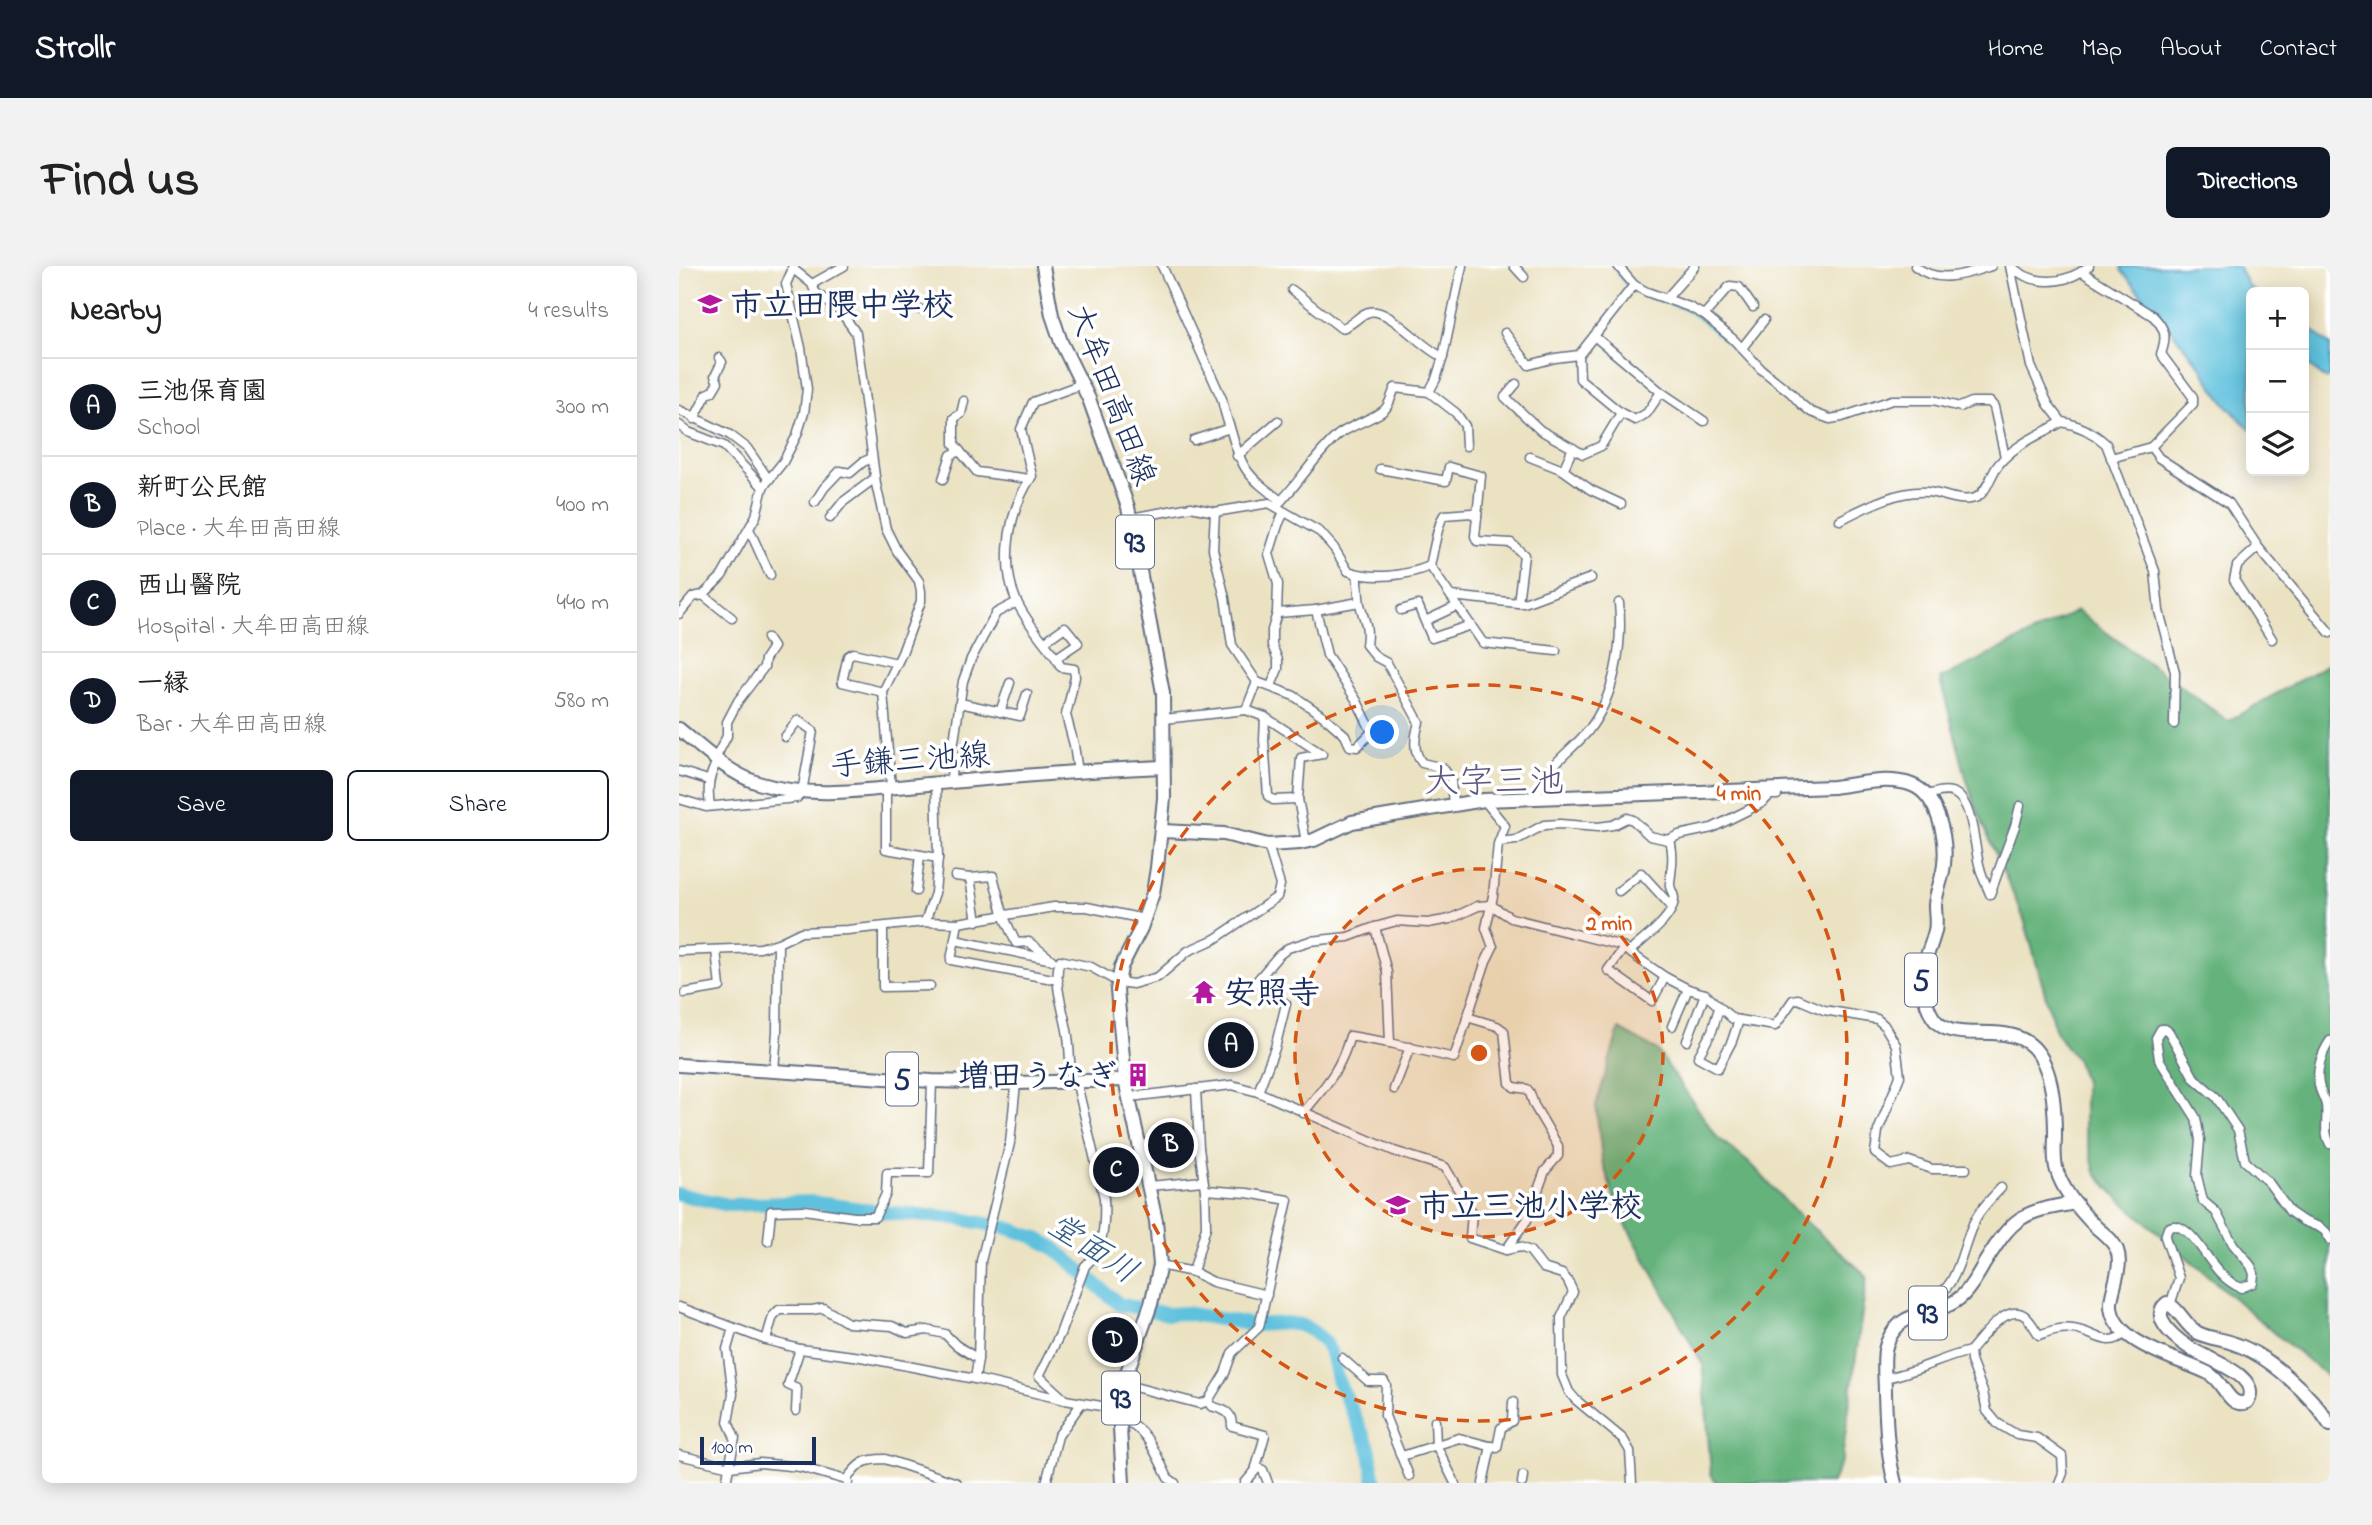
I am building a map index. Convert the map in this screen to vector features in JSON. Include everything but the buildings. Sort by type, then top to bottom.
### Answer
[{"type":"main road","name":"大牟田高田線","points":[[1043,266],[1052,315],[1061,342],[1082,384],[1131,519],[1163,693],[1162,831],[1153,894],[1121,967],[1118,982]]},
{"type":"main road","name":"手鎌三池線","points":[[679,729],[716,760],[757,783],[802,792],[1162,767]]},
{"type":"main road","points":[[1162,831],[1224,834],[1268,845],[1314,840],[1352,822],[1484,800],[1889,782],[1909,784],[1927,795]]},
{"type":"main road","name":"5","points":[[1927,795],[1937,815],[1945,862],[1935,903],[1935,930],[1920,974],[1927,1003],[1936,1022],[1949,1028],[1972,1034],[2008,1033],[2022,1037],[2039,1052],[2048,1072],[2052,1094],[2056,1171],[2075,1203],[2113,1241],[2118,1251],[2120,1261],[2111,1306],[2125,1333]]},
{"type":"main road","points":[[1118,982],[1117,1003],[1125,1080]]},
{"type":"main road","name":"5","points":[[679,1065],[932,1081],[1016,1083],[1125,1080]]},
{"type":"main road","name":"93","points":[[1123,1483],[1119,1414],[1123,1384],[1149,1310],[1160,1265],[1156,1221],[1125,1080]]},
{"type":"main road","name":"93","points":[[1895,1483],[1887,1437],[1885,1356],[1889,1338],[1898,1325],[1908,1318],[1951,1304],[1963,1295],[2003,1233],[2014,1222],[2040,1209],[2075,1203]]},
{"type":"main road","points":[[2125,1333],[2153,1350],[2209,1373],[2224,1387],[2231,1400],[2240,1404],[2247,1402],[2251,1395],[2249,1390],[2230,1367],[2196,1352],[2172,1334],[2161,1320],[2164,1304],[2169,1305],[2197,1333],[2235,1343],[2268,1362],[2299,1388],[2330,1425]]},
{"type":"street","points":[[812,284],[843,266]]},
{"type":"street","points":[[1162,266],[1222,399],[1224,419],[1230,428],[1237,456],[1246,471],[1284,512],[1320,532],[1348,571],[1375,576],[1430,566]]},
{"type":"street","points":[[1429,392],[1443,357],[1462,266]]},
{"type":"street","points":[[1514,266],[1524,277]]},
{"type":"street","points":[[1618,266],[1634,285],[1704,315],[1811,412],[1830,419],[1892,400],[1933,400],[1960,407],[1972,402],[1990,402],[1994,407],[2005,457]]},
{"type":"street","points":[[1665,299],[1695,266]]},
{"type":"street","points":[[1915,266],[1927,274],[1941,277],[1957,276],[1991,266]]},
{"type":"street","points":[[2010,266],[2019,274],[2041,282],[2052,282],[2085,269],[2161,325],[2166,340],[2161,354],[2193,397],[2193,404],[2151,447],[2111,458]]},
{"type":"street","points":[[2010,266],[2031,366],[2047,404],[2061,422]]},
{"type":"street","points":[[679,614],[693,597],[702,595],[722,576],[756,516],[766,483],[783,462],[797,435],[804,413],[807,389],[786,284],[793,267],[812,284],[815,292],[841,312],[856,333],[875,478],[886,529],[897,551],[919,581],[921,601],[883,692],[888,787],[887,849],[938,858]]},
{"type":"street","points":[[1634,285],[1579,355],[1580,379],[1621,413],[1635,420],[1647,413],[1661,392]]},
{"type":"street","points":[[1704,315],[1730,286],[1739,287],[1753,307]]},
{"type":"street","points":[[1292,290],[1341,328],[1350,327],[1372,311],[1392,318],[1409,335],[1436,355],[1443,357]]},
{"type":"street","points":[[908,307],[931,312]]},
{"type":"street","points":[[1742,348],[1764,320]]},
{"type":"street","points":[[1505,332],[1529,365],[1579,355]]},
{"type":"street","points":[[1594,336],[1661,392],[1704,421]]},
{"type":"street","points":[[694,419],[707,394],[712,392],[718,382],[715,376],[722,362],[719,358]]},
{"type":"street","points":[[1078,772],[1066,716],[1075,677],[1074,669],[1061,667],[1017,602],[1012,586],[1009,537],[1023,489],[1032,476],[1021,429],[1033,402],[1082,384]]},
{"type":"street","points":[[1516,384],[1505,397],[1540,430],[1583,454],[1601,446],[1621,413]]},
{"type":"street","points":[[1131,519],[1191,507],[1215,512],[1278,503],[1292,491],[1322,451],[1339,434],[1360,421],[1382,413],[1395,388],[1429,392],[1456,413],[1465,426],[1466,446]]},
{"type":"street","points":[[964,401],[961,414],[954,418],[954,444],[978,472],[1030,479]]},
{"type":"street","points":[[681,417],[688,432],[724,446],[766,483]]},
{"type":"street","points":[[681,417],[694,419],[730,436],[747,448],[766,483]]},
{"type":"street","points":[[1237,456],[1278,421]]},
{"type":"street","points":[[1840,520],[1874,503],[1912,493],[1928,492],[1965,499],[1977,497],[1984,491],[1992,472],[2005,457],[2061,422],[2096,434],[2106,444],[2155,571],[2159,611],[2175,672],[2174,724]]},
{"type":"street","points":[[1194,440],[1230,428]]},
{"type":"street","points":[[2151,447],[2159,458],[2229,503],[2258,547],[2330,633]]},
{"type":"street","points":[[1563,470],[1573,449]]},
{"type":"street","points":[[943,479],[951,455],[960,451]]},
{"type":"street","points":[[1530,457],[1563,470],[1591,489],[1621,504]]},
{"type":"street","points":[[815,502],[840,471],[850,473],[872,458]]},
{"type":"street","points":[[1380,469],[1446,481],[1449,467],[1481,476],[1475,536],[1477,541],[1511,543],[1524,555],[1518,603]]},
{"type":"street","points":[[830,518],[843,502],[875,478]]},
{"type":"street","points":[[1215,512],[1213,549],[1225,598],[1232,645],[1257,682],[1294,696],[1345,735],[1350,746],[1357,747],[1372,732],[1357,701],[1327,655],[1316,610]]},
{"type":"street","points":[[1271,686],[1278,670],[1278,660],[1272,645],[1272,630],[1277,613],[1277,584],[1269,554],[1284,512]]},
{"type":"street","points":[[1430,566],[1438,537],[1439,520],[1444,515],[1471,513],[1477,517]]},
{"type":"street","points":[[748,529],[770,575]]},
{"type":"street","points":[[2258,547],[2237,566],[2234,580],[2272,639]]},
{"type":"street","points":[[1430,566],[1483,643],[1556,651]]},
{"type":"street","points":[[1357,574],[1359,602],[1367,621],[1366,645],[1376,657],[1387,663],[1419,722],[1414,740],[1417,757],[1422,764],[1443,768],[1451,779],[1453,806]]},
{"type":"street","points":[[1451,596],[1524,603],[1591,578]]},
{"type":"street","points":[[702,595],[732,618]]},
{"type":"street","points":[[951,782],[952,755],[967,670],[996,612],[1017,602]]},
{"type":"street","points":[[1277,613],[1316,610],[1359,602]]},
{"type":"street","points":[[1535,798],[1545,778],[1588,730],[1604,705],[1617,661],[1621,627],[1619,603]]},
{"type":"street","points":[[1401,610],[1419,605],[1432,638],[1471,625]]},
{"type":"street","points":[[1425,621],[1457,606]]},
{"type":"street","points":[[1044,642],[1065,626],[1078,643],[1056,658]]},
{"type":"street","points":[[710,805],[708,780],[727,736],[727,722],[764,667],[765,659],[773,647],[767,638]]},
{"type":"street","points":[[883,692],[842,681],[848,656],[853,653],[897,663]]},
{"type":"street","points":[[1246,710],[1257,682]]},
{"type":"street","points":[[1000,712],[1010,683]]},
{"type":"street","points":[[960,703],[1020,716],[1027,694]]},
{"type":"street","points":[[1164,719],[1246,710],[1265,717],[1322,754],[1301,758],[1298,799],[1306,842]]},
{"type":"street","points":[[1265,717],[1268,796],[1273,800],[1298,799]]},
{"type":"street","points":[[679,799],[706,807],[797,798],[802,792],[813,731],[798,720],[785,737]]},
{"type":"street","points":[[679,771],[708,780]]},
{"type":"street","points":[[925,922],[935,892],[938,858],[936,783]]},
{"type":"street","points":[[1499,842],[1516,840],[1544,825],[1598,827],[1613,825],[1627,818],[1633,820],[1650,836],[1670,839],[1712,828],[1762,803],[1769,795],[1795,794],[1795,788]]},
{"type":"street","points":[[1927,795],[1945,791],[1955,793],[1962,801],[1968,811],[1980,869],[1990,894],[2020,806]]},
{"type":"street","points":[[1303,1113],[1343,1061],[1350,1036],[1454,1058],[1493,947],[1486,928],[1499,842],[1505,826],[1484,800]]},
{"type":"street","points":[[1665,977],[1652,1000],[1608,970],[1626,950],[1657,929],[1672,907],[1674,899],[1669,886],[1674,855],[1670,839]]},
{"type":"street","points":[[955,940],[1091,967],[1118,982],[1133,984],[1158,976],[1188,951],[1215,939],[1277,897],[1280,885],[1268,845]]},
{"type":"street","points":[[916,891],[920,855]]},
{"type":"street","points":[[1619,891],[1641,873],[1672,907]]},
{"type":"street","points":[[955,876],[993,876],[1004,917],[1016,943],[1029,942],[1056,960],[1073,1081],[1104,1198],[1105,1215],[1100,1245],[1085,1266],[1060,1335],[1039,1376],[1065,1400]]},
{"type":"street","points":[[970,878],[977,921]]},
{"type":"street","points":[[1258,1092],[1275,1048],[1286,1004],[1256,982],[1278,956],[1288,948],[1310,941],[1348,937],[1397,922],[1428,923],[1450,919],[1479,906],[1491,905],[1511,918],[1619,945],[1665,977],[1705,994],[1733,1019],[1775,1026],[1793,1000],[1798,999],[1824,1010],[1877,1019],[1884,1024],[1896,1045],[1900,1076],[1878,1131],[1875,1153],[1891,1165],[1909,1161],[1931,1169],[1966,1169]]},
{"type":"street","points":[[679,951],[760,948],[801,932],[925,922],[958,923],[1054,907],[1087,907],[1144,919]]},
{"type":"street","points":[[958,923],[951,960],[1058,980]]},
{"type":"street","points":[[883,926],[883,987],[930,986]]},
{"type":"street","points":[[1375,928],[1387,972],[1390,1043]]},
{"type":"street","points":[[773,1070],[778,1032],[778,943]]},
{"type":"street","points":[[685,993],[720,987],[716,950]]},
{"type":"street","points":[[1672,1026],[1688,989]]},
{"type":"street","points":[[1686,1041],[1705,994]]},
{"type":"street","points":[[1719,1008],[1698,1057],[1718,1068],[1739,1020]]},
{"type":"street","points":[[1467,1017],[1497,1026],[1504,1031],[1510,1083],[1514,1087],[1527,1089],[1558,1146],[1558,1156],[1545,1171],[1527,1220],[1506,1250]]},
{"type":"street","points":[[2169,1305],[2179,1278],[2165,1237],[2168,1228],[2172,1226],[2179,1227],[2189,1235],[2230,1284],[2241,1288],[2253,1283],[2254,1274],[2251,1266],[2233,1244],[2216,1212],[2203,1201],[2197,1176],[2200,1140],[2196,1118],[2159,1059],[2156,1038],[2161,1029],[2169,1032],[2194,1077],[2216,1097],[2238,1130],[2245,1161],[2269,1183],[2290,1212],[2325,1231],[2330,1240]]},
{"type":"street","points":[[2330,1041],[2324,1049],[2318,1068],[2319,1086],[2326,1104],[2326,1132],[2330,1144]]},
{"type":"street","points":[[1394,1089],[1410,1047]]},
{"type":"street","points":[[768,1241],[771,1211],[804,1210],[875,1217],[885,1194],[887,1173],[929,1173],[932,1081]]},
{"type":"street","points":[[975,1379],[981,1261],[1010,1143],[1016,1083]]},
{"type":"street","points":[[1130,1097],[1232,1084],[1258,1092],[1394,1151],[1445,1167],[1472,1213],[1470,1238],[1506,1250],[1520,1247],[1530,1251],[1543,1268],[1562,1274],[1568,1281],[1573,1292],[1561,1318],[1562,1375],[1569,1392],[1576,1400],[1623,1439],[1630,1451],[1632,1483]]},
{"type":"street","points":[[1193,1272],[1206,1227],[1196,1089]]},
{"type":"street","points":[[1143,1158],[1199,1148]]},
{"type":"street","points":[[1123,1384],[1200,1404],[1208,1401],[1225,1374],[1233,1353],[1260,1323],[1288,1200],[1204,1185],[1149,1186]]},
{"type":"street","points":[[1927,1313],[1926,1302],[1945,1292],[1952,1281],[1976,1219],[2001,1188]]},
{"type":"street","points":[[1160,1265],[1193,1272],[1213,1282],[1266,1295]]},
{"type":"street","points":[[679,1307],[766,1340],[800,1349],[861,1357],[975,1379],[1119,1414],[1141,1429],[1168,1478],[1175,1483]]},
{"type":"street","points":[[766,1340],[773,1316],[779,1310],[823,1308],[848,1323],[893,1326],[907,1334],[927,1330],[945,1334],[956,1345],[978,1359]]},
{"type":"street","points":[[1885,1378],[1898,1376],[1946,1356],[1970,1351],[1997,1321],[2005,1315],[2015,1313],[2024,1315],[2039,1335],[2071,1328],[2110,1341],[2118,1340],[2125,1333]]},
{"type":"street","points":[[726,1483],[735,1437],[728,1422],[733,1394],[727,1349],[733,1328]]},
{"type":"street","points":[[796,1411],[797,1389],[789,1385],[800,1349]]},
{"type":"street","points":[[1970,1351],[1987,1411],[2017,1435],[2037,1438],[2062,1456],[2063,1473],[2059,1483]]},
{"type":"street","points":[[1342,1359],[1368,1381],[1384,1381],[1385,1416],[1409,1476]]},
{"type":"street","points":[[1208,1401],[1211,1406],[1227,1411],[1232,1418],[1232,1426],[1265,1435],[1256,1467],[1245,1483]]},
{"type":"street","points":[[1402,1456],[1459,1438],[1497,1448],[1501,1428],[1512,1421],[1513,1402]]},
{"type":"street","points":[[1046,1483],[1058,1436],[1081,1404]]},
{"type":"street","points":[[1435,1421],[1436,1445],[1455,1483]]},
{"type":"street","points":[[1483,1483],[1491,1446]]},
{"type":"street","points":[[679,1455],[730,1467],[760,1463],[800,1467],[847,1481],[858,1463],[885,1459],[957,1483]]},
{"type":"street","points":[[1256,1467],[1263,1470],[1268,1483]]},
{"type":"green space","points":[[2077,611],[2228,721],[2330,663],[2330,1378],[2117,1197],[2095,1172],[2084,1127],[2084,1082],[2077,1061],[2056,1033],[2024,919],[1967,781],[1940,679]]},
{"type":"green space","points":[[1619,1029],[1657,1050],[1717,1137],[1754,1167],[1794,1211],[1867,1276],[1842,1459],[1832,1483],[1717,1483],[1711,1474],[1703,1365],[1618,1210],[1602,1160],[1596,1105]]},
{"type":"water","points":[[2122,266],[2238,266],[2249,287],[2246,287],[2246,425],[2217,393],[2202,368],[2121,270]]},
{"type":"water","points":[[2309,327],[2330,345],[2330,376],[2326,379],[2309,366]]},
{"type":"waterway","points":[[1615,268],[1622,279],[1639,293],[1691,313],[1717,333],[1764,378],[1790,397]]},
{"type":"waterway","name":"堂面川","points":[[679,1194],[728,1205],[809,1202],[956,1218],[1008,1228],[1053,1247],[1119,1304],[1168,1314],[1185,1313],[1255,1325],[1300,1325],[1323,1340],[1331,1353],[1337,1379],[1369,1447],[1375,1483]]},
{"type":"place","name":"市立田隈中学校","points":[[710,304]]},
{"type":"place","name":"安照寺","points":[[1204,992]]},
{"type":"place","name":"三池保育園","points":[[1231,1045]]},
{"type":"place","name":"増田うなぎ","points":[[1138,1075]]},
{"type":"place","name":"新町公民館","points":[[1171,1145]]},
{"type":"place","name":"西山醫院","points":[[1116,1170]]},
{"type":"place","name":"市立三池小学校","points":[[1398,1205]]},
{"type":"place","name":"一縁","points":[[1115,1340]]},
{"type":"district","name":"大字三池","points":[[1494,780]]}]
